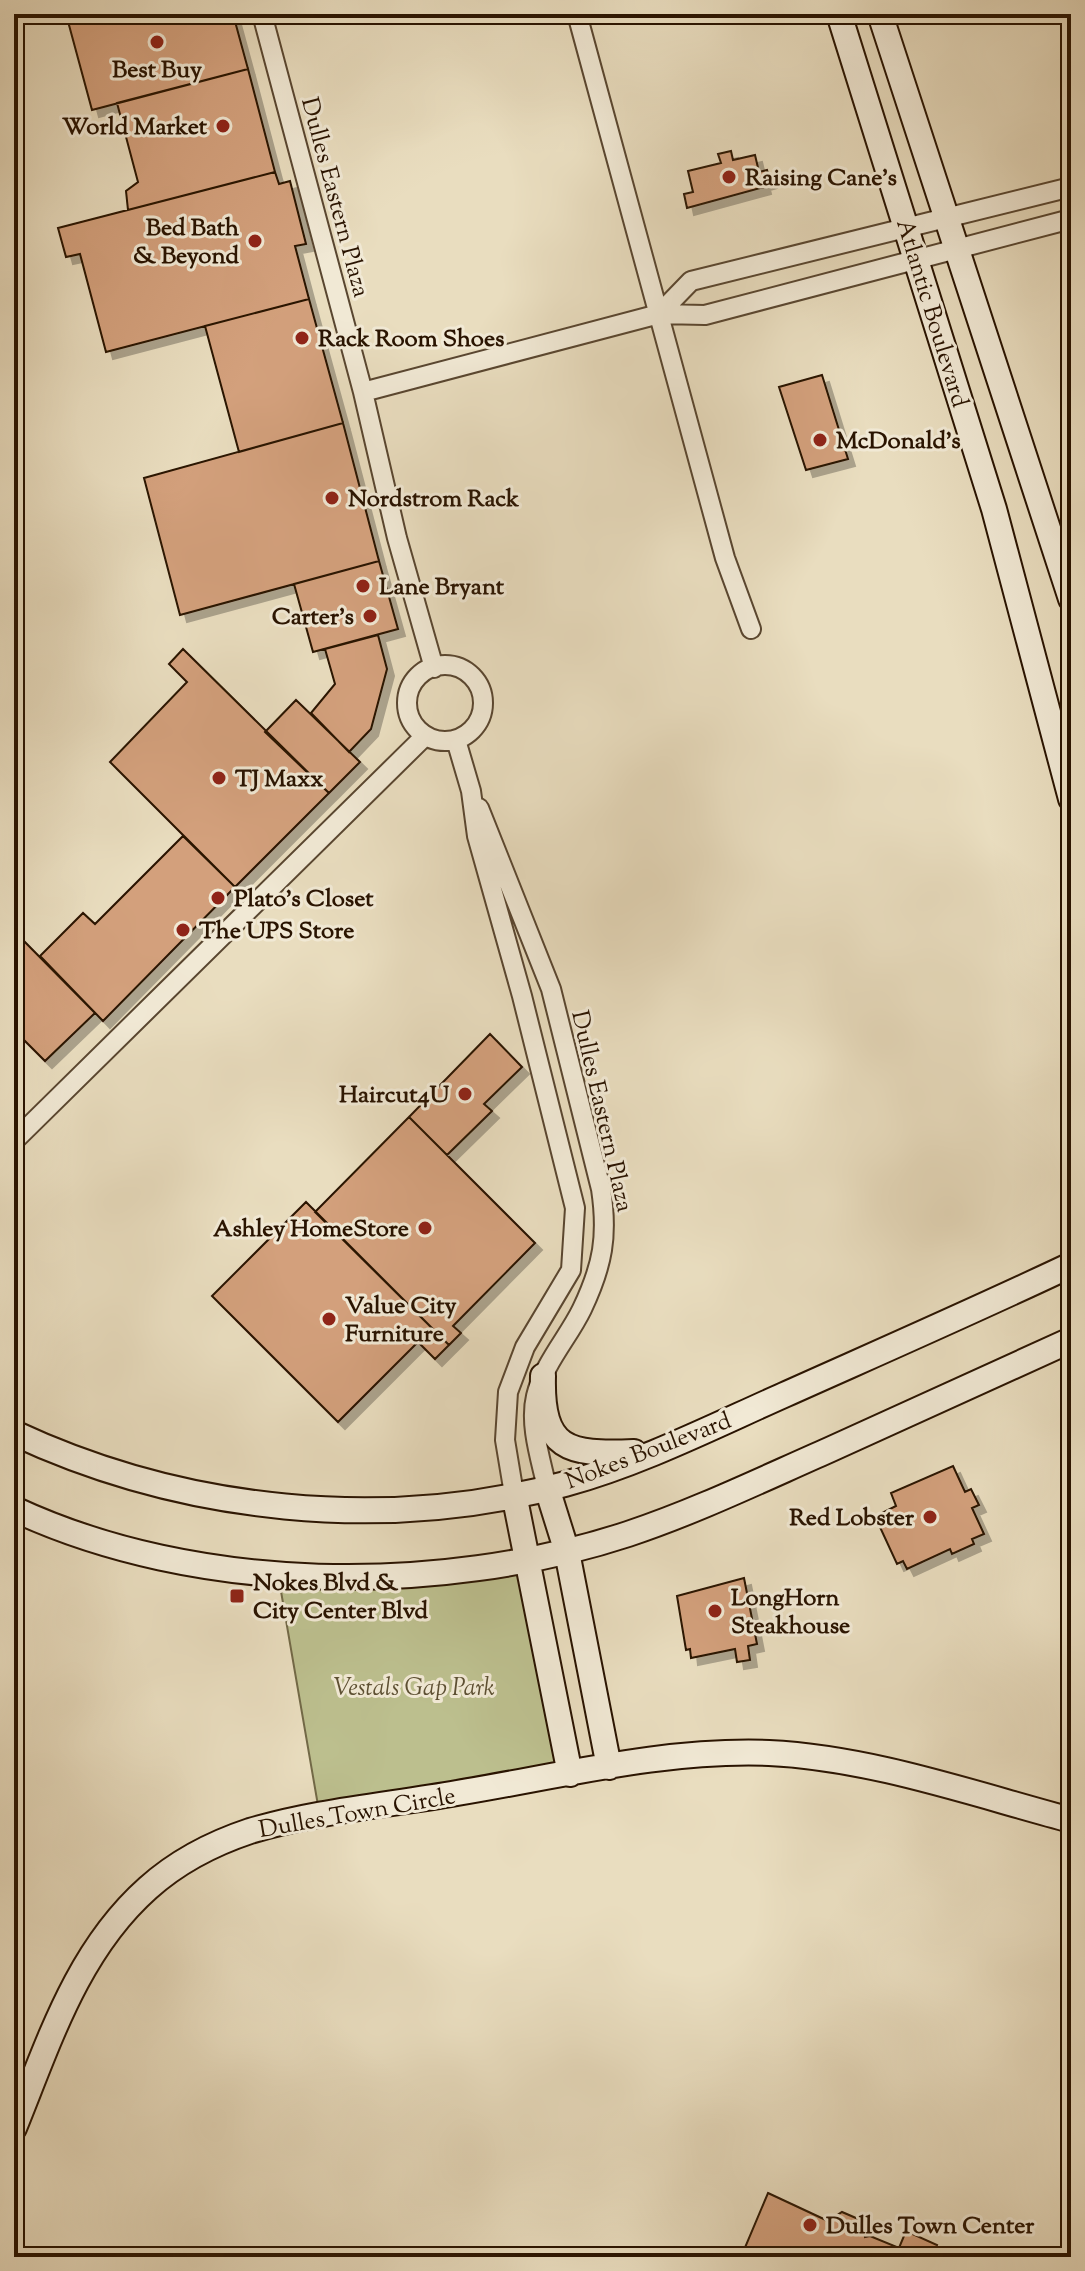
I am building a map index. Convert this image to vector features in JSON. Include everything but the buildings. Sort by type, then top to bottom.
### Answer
[{"type":"main road","name":"Atlantic Boulevard","points":[[839,14],[994,509],[1071,799]]},
{"type":"main road","name":"Atlantic Boulevard","points":[[880,14],[1071,599]]},
{"type":"main road","name":"Nokes Boulevard","points":[[14,1433],[142,1480],[234,1500],[323,1509],[372,1509],[456,1503],[514,1494],[547,1488],[657,1451],[1071,1265]]},
{"type":"main road","points":[[14,1509],[148,1552],[278,1574],[322,1577],[411,1575],[529,1560],[627,1534],[710,1502],[1071,1340]]},
{"type":"main road","points":[[543,1376],[544,1415],[557,1440],[568,1448],[594,1453],[657,1451]]},
{"type":"main road","points":[[547,1488],[567,1552],[609,1767]]},
{"type":"main road","points":[[514,1494],[570,1774]]},
{"type":"main road","name":"Dulles Town Circle","points":[[14,2128],[69,1996],[88,1959],[129,1906],[180,1864],[226,1840],[275,1824],[609,1767],[709,1754],[769,1753],[879,1769],[1071,1820]]},
{"type":"street","name":"Dulles Eastern Plaza","points":[[262,14],[363,392],[397,538],[434,668]]},
{"type":"street","points":[[577,14],[725,558],[751,629]]},
{"type":"street","points":[[659,314],[691,281],[1071,187]]},
{"type":"street","points":[[363,392],[659,314],[705,315],[1071,219]]},
{"type":"street","points":[[458,667],[472,675],[481,689],[484,704],[480,720],[470,733],[456,740],[440,741],[425,736],[413,725],[407,710],[408,695],[415,680],[434,668],[458,667]]},
{"type":"street","points":[[14,1141],[425,736]]},
{"type":"street","name":"Dulles Eastern Plaza","points":[[456,740],[471,791],[551,989],[601,1189],[605,1219],[606,1244],[582,1309],[543,1376],[535,1398],[535,1417],[547,1488]]},
{"type":"street","name":"Dulles Eastern Plaza","points":[[471,791],[477,836],[522,996],[575,1213],[571,1270],[525,1347],[508,1392],[505,1440],[514,1494]]},
{"type":"green space","name":"Vestals Gap Park","points":[[529,1560],[570,1774],[320,1817],[278,1574]]},
{"type":"place","name":"Best Buy","points":[[157,42]]},
{"type":"place","name":"World Market","points":[[223,126]]},
{"type":"place","name":"Raising Cane's","points":[[729,177]]},
{"type":"place","name":"Bed Bath & Beyond","points":[[255,241]]},
{"type":"place","name":"Rack Room Shoes","points":[[302,338]]},
{"type":"place","name":"McDonald's","points":[[820,440]]},
{"type":"place","name":"Nordstrom Rack","points":[[332,498]]},
{"type":"place","name":"Lane Bryant","points":[[363,586]]},
{"type":"place","name":"Carter's","points":[[370,616]]},
{"type":"place","name":"TJ Maxx","points":[[219,778]]},
{"type":"place","name":"Plato's Closet","points":[[218,898]]},
{"type":"place","name":"The UPS Store","points":[[183,930]]},
{"type":"place","name":"Haircut4U","points":[[465,1094]]},
{"type":"place","name":"Ashley HomeStore","points":[[425,1228]]},
{"type":"place","name":"Value City Furniture","points":[[329,1319]]},
{"type":"place","name":"Red Lobster","points":[[930,1517]]},
{"type":"place","name":"Nokes Blvd & City Center Blvd","points":[[237,1596]]},
{"type":"place","name":"LongHorn Steakhouse","points":[[715,1611]]},
{"type":"place","name":"Dulles Town Center","points":[[810,2225]]}]
